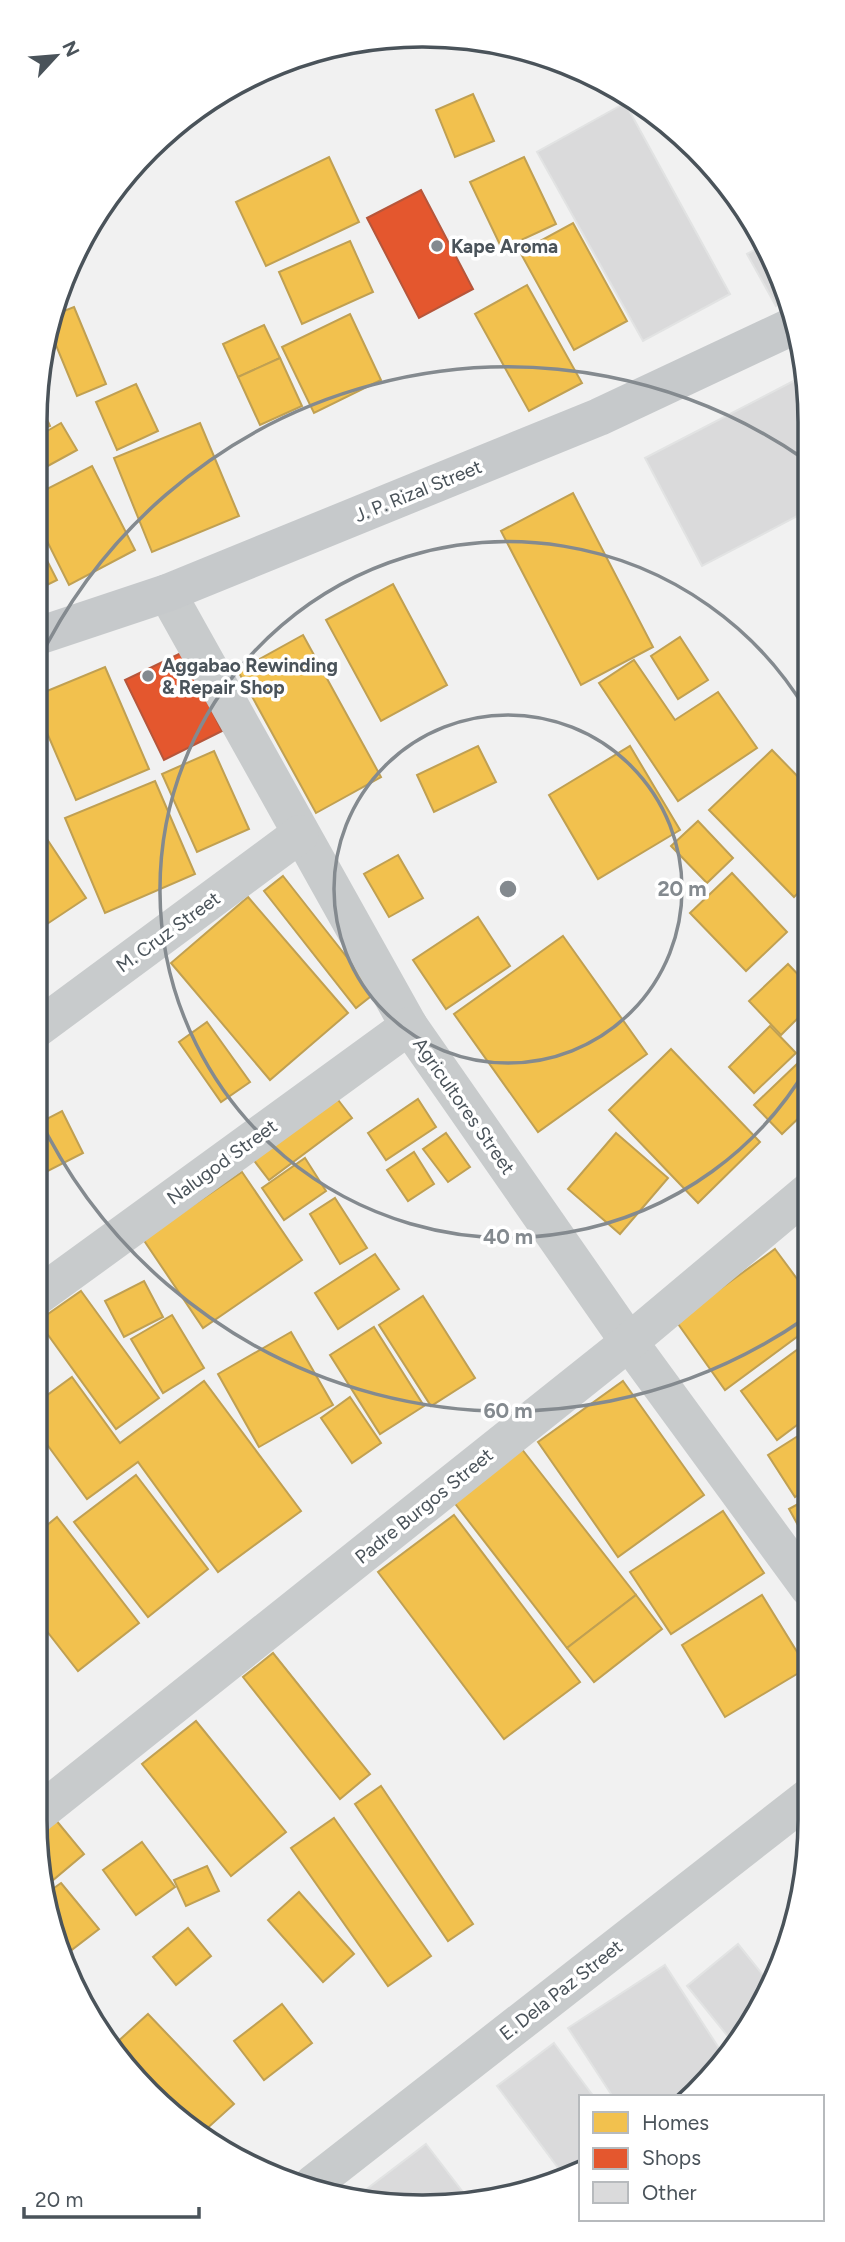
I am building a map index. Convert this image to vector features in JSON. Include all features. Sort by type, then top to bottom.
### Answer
[{"type":"main road","name":"J. P. Rizal Street","points":[[47,633],[167,593],[599,417],[786,329]]},
{"type":"street","name":"Agricultores Street","points":[[167,593],[409,1026],[629,1342],[798,1573]]},
{"type":"street","name":"M. Cruz Street","points":[[47,1021],[300,834]]},
{"type":"street","name":"Nalugod Street","points":[[47,1289],[409,1026]]},
{"type":"street","name":"Padre Burgos Street","points":[[47,1806],[629,1342],[798,1199]]},
{"type":"street","name":"E. Dela Paz Street","points":[[318,2180],[798,1805]]},
{"type":"building: Homes","points":[[473,94],[494,141],[455,157],[436,110]]},
{"type":"building: Homes","points":[[329,157],[359,222],[266,266],[236,202]]},
{"type":"building: Homes","points":[[524,157],[556,224],[502,249],[470,182]]},
{"type":"building: Homes","points":[[573,223],[627,321],[574,350],[520,252]]},
{"type":"building: Homes","points":[[350,241],[373,292],[302,324],[279,272]]},
{"type":"building: Homes","points":[[527,285],[582,383],[529,411],[475,314]]},
{"type":"building: Homes","points":[[74,307],[106,384],[77,396],[55,344],[64,311]]},
{"type":"building: Homes","points":[[350,314],[381,380],[314,413],[282,347]]},
{"type":"building: Homes","points":[[264,325],[280,358],[238,377],[223,344]]},
{"type":"building: Homes","points":[[280,358],[302,406],[260,425],[238,377]]},
{"type":"building: Homes","points":[[136,384],[158,431],[117,450],[96,402]]},
{"type":"building: Homes","points":[[61,423],[77,450],[47,466],[47,431]]},
{"type":"building: Homes","points":[[200,423],[239,516],[152,552],[114,458]]},
{"type":"building: Homes","points":[[92,466],[135,550],[69,585],[47,541],[47,489]]},
{"type":"building: Homes","points":[[573,493],[653,647],[581,685],[501,531]]},
{"type":"building: Homes","points":[[47,560],[57,580],[47,585]]},
{"type":"building: Homes","points":[[393,584],[447,685],[381,721],[326,620]]},
{"type":"building: Homes","points":[[303,635],[381,777],[316,813],[238,671]]},
{"type":"building: Homes","points":[[680,637],[708,680],[678,699],[651,656]]},
{"type":"building: Homes","points":[[634,660],[675,720],[718,692],[757,748],[678,801],[599,683]]},
{"type":"building: Homes","points":[[105,667],[149,769],[76,800],[47,733],[47,691]]},
{"type":"building: Homes","points":[[478,746],[496,782],[434,812],[417,775]]},
{"type":"building: Homes","points":[[630,746],[680,830],[598,879],[549,795]]},
{"type":"building: Homes","points":[[772,750],[798,777],[798,893],[794,897],[709,810]]},
{"type":"building: Homes","points":[[214,751],[249,829],[197,852],[162,774]]},
{"type":"building: Homes","points":[[155,781],[195,874],[105,913],[65,818]]},
{"type":"building: Homes","points":[[698,821],[733,858],[707,883],[671,846]]},
{"type":"building: Homes","points":[[47,839],[86,898],[47,924]]},
{"type":"building: Homes","points":[[398,855],[423,898],[389,917],[364,874]]},
{"type":"building: Homes","points":[[732,873],[787,932],[746,971],[690,913]]},
{"type":"building: Homes","points":[[283,876],[375,993],[356,1008],[264,891]]},
{"type":"building: Homes","points":[[248,897],[348,1013],[270,1080],[171,963]]},
{"type":"building: Homes","points":[[478,917],[510,966],[446,1009],[413,960]]},
{"type":"building: Homes","points":[[563,936],[647,1054],[538,1132],[454,1014]]},
{"type":"building: Homes","points":[[788,964],[798,974],[798,1018],[781,1035],[749,1001]]},
{"type":"building: Homes","points":[[207,1022],[250,1082],[221,1102],[179,1042]]},
{"type":"building: Homes","points":[[770,1026],[796,1053],[754,1093],[729,1067]]},
{"type":"building: Homes","points":[[671,1049],[760,1142],[698,1203],[609,1110]]},
{"type":"building: Homes","points":[[798,1063],[798,1119],[782,1134],[754,1105]]},
{"type":"building: Homes","points":[[332,1092],[352,1118],[269,1180],[249,1154]]},
{"type":"building: Homes","points":[[418,1099],[436,1127],[386,1160],[368,1133]]},
{"type":"building: Homes","points":[[62,1111],[83,1153],[47,1171],[47,1119]]},
{"type":"building: Homes","points":[[446,1133],[470,1167],[448,1182],[423,1149]]},
{"type":"building: Homes","points":[[616,1133],[668,1178],[620,1234],[568,1189]]},
{"type":"building: Homes","points":[[414,1152],[434,1184],[408,1201],[387,1170]]},
{"type":"building: Homes","points":[[305,1158],[326,1191],[284,1220],[262,1188]]},
{"type":"building: Homes","points":[[242,1172],[302,1260],[203,1328],[143,1239]]},
{"type":"building: Homes","points":[[335,1198],[367,1248],[340,1264],[310,1214]]},
{"type":"building: Homes","points":[[775,1249],[798,1280],[798,1336],[725,1390],[676,1321]]},
{"type":"building: Homes","points":[[375,1254],[399,1289],[338,1329],[315,1293]]},
{"type":"building: Homes","points":[[144,1281],[163,1317],[124,1337],[105,1301]]},
{"type":"building: Homes","points":[[81,1291],[159,1398],[116,1429],[47,1333],[47,1315]]},
{"type":"building: Homes","points":[[423,1296],[475,1378],[431,1406],[379,1325]]},
{"type":"building: Homes","points":[[172,1315],[204,1368],[163,1393],[131,1339]]},
{"type":"building: Homes","points":[[374,1327],[424,1406],[380,1434],[330,1355]]},
{"type":"building: Homes","points":[[291,1332],[333,1405],[259,1447],[218,1374]]},
{"type":"building: Homes","points":[[798,1349],[798,1424],[777,1440],[741,1391]]},
{"type":"building: Homes","points":[[72,1377],[120,1443],[204,1381],[301,1511],[218,1572],[138,1462],[87,1499],[47,1444],[47,1395]]},
{"type":"building: Homes","points":[[623,1381],[704,1495],[618,1557],[538,1442]]},
{"type":"building: Homes","points":[[350,1397],[381,1443],[352,1463],[321,1418]]},
{"type":"building: Homes","points":[[798,1436],[798,1495],[795,1497],[768,1455]]},
{"type":"building: Homes","points":[[521,1448],[636,1595],[567,1648],[453,1501]]},
{"type":"building: Homes","points":[[136,1475],[208,1569],[148,1617],[74,1522]]},
{"type":"building: Homes","points":[[798,1504],[798,1525],[789,1509]]},
{"type":"building: Homes","points":[[723,1511],[764,1573],[671,1634],[630,1572]]},
{"type":"building: Homes","points":[[454,1515],[580,1682],[504,1739],[378,1572]]},
{"type":"building: Homes","points":[[57,1517],[139,1623],[78,1671],[47,1631],[47,1525]]},
{"type":"building: Homes","points":[[636,1595],[662,1629],[594,1682],[567,1648]]},
{"type":"building: Homes","points":[[762,1595],[798,1653],[798,1673],[725,1717],[682,1645]]},
{"type":"building: Homes","points":[[273,1653],[370,1774],[340,1799],[243,1677]]},
{"type":"building: Homes","points":[[196,1721],[286,1832],[231,1876],[142,1764]]},
{"type":"building: Homes","points":[[381,1786],[473,1924],[448,1941],[355,1804]]},
{"type":"building: Homes","points":[[334,1818],[431,1956],[388,1986],[291,1848]]},
{"type":"building: Homes","points":[[55,1819],[84,1854],[52,1881],[50,1868],[47,1825]]},
{"type":"building: Homes","points":[[142,1842],[175,1887],[136,1915],[103,1870]]},
{"type":"building: Homes","points":[[207,1866],[219,1891],[186,1906],[174,1880]]},
{"type":"building: Homes","points":[[61,1883],[99,1929],[71,1950],[60,1917],[53,1889]]},
{"type":"building: Homes","points":[[299,1892],[354,1954],[323,1982],[268,1920]]},
{"type":"building: Homes","points":[[188,1928],[211,1956],[176,1985],[153,1957]]},
{"type":"building: Homes","points":[[282,2004],[312,2043],[264,2080],[234,2041]]},
{"type":"building: Homes","points":[[148,2014],[234,2104],[208,2128],[157,2085],[119,2040]]},
{"type":"building: Shops","points":[[421,190],[473,289],[419,318],[367,218]]},
{"type":"building: Shops","points":[[183,652],[222,731],[164,760],[125,680]]},
{"type":"building: Other","points":[[622,105],[628,108],[730,294],[643,341],[537,152]]},
{"type":"building: Other","points":[[755,250],[778,302],[776,306],[747,254]]},
{"type":"building: Other","points":[[795,380],[798,516],[702,566],[645,458]]},
{"type":"building: Other","points":[[738,1944],[763,1975],[728,2037],[687,1986]]},
{"type":"building: Other","points":[[665,1965],[719,2049],[677,2095],[612,2095],[568,2028]]},
{"type":"building: Other","points":[[554,2043],[593,2095],[579,2095],[579,2160],[559,2169],[497,2086]]},
{"type":"building: Other","points":[[426,2144],[463,2193],[422,2195],[365,2191]]},
{"type":"place","name":"Kape Aroma","points":[[437,246]]},
{"type":"place","name":"Aggabao Rewinding & Repair Shop","points":[[148,676]]}]
